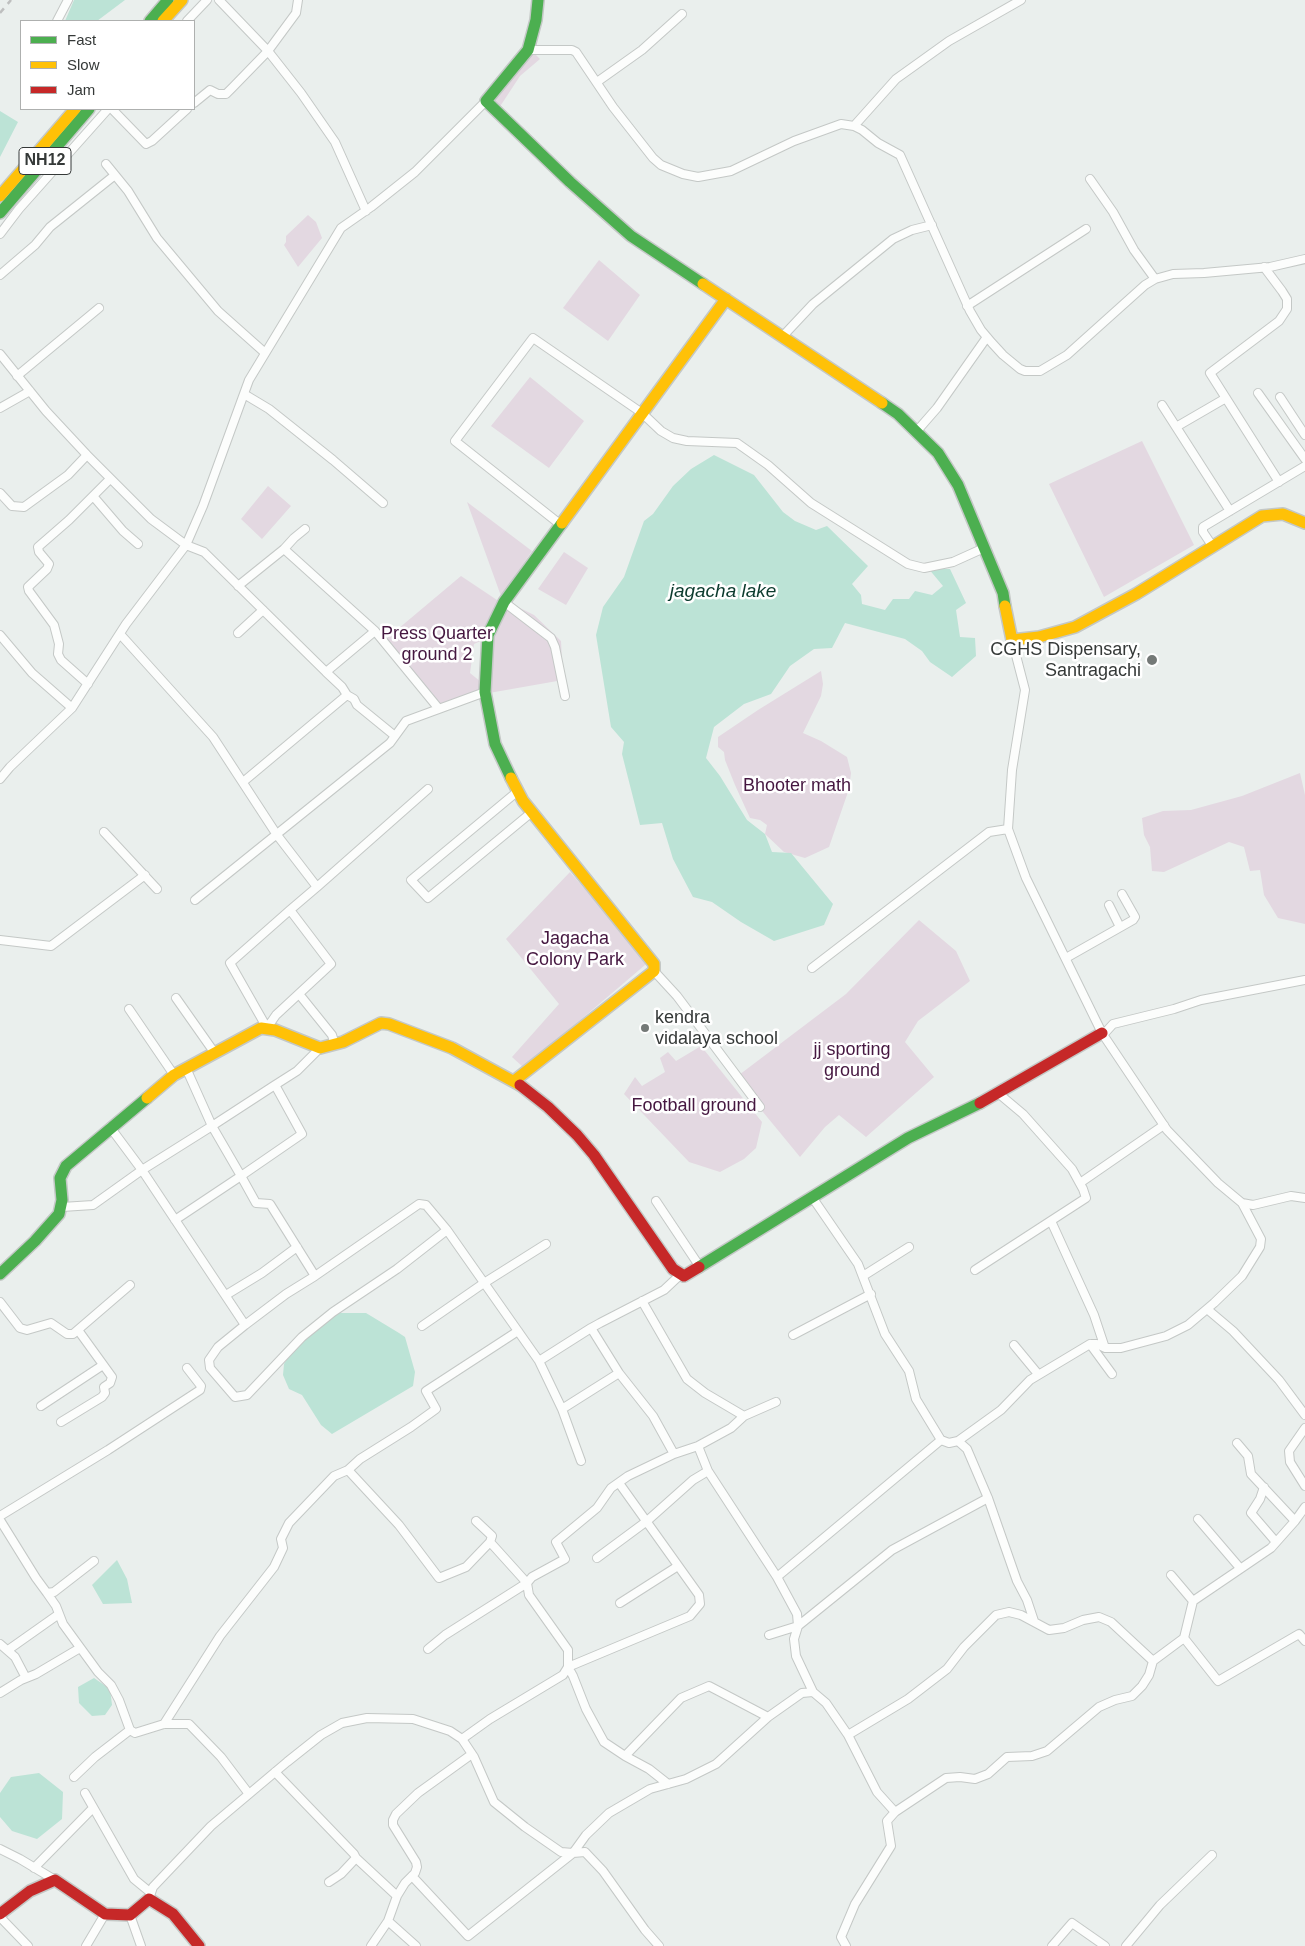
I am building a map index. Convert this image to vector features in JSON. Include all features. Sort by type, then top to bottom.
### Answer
[{"type":"main road","points":[[151,20],[168,0]]},
{"type":"main road","points":[[164,20],[182,0]]},
{"type":"main road","points":[[538,0],[536,20],[528,50],[486,101],[570,182],[631,236],[898,414],[938,453],[958,485],[1003,593],[1012,640],[1039,637],[1075,627],[1136,594],[1262,516],[1283,514],[1305,523]]},
{"type":"main road","name":"NH12","points":[[0,196],[74,110]]},
{"type":"main road","name":"NH12","points":[[0,212],[88,110]]},
{"type":"main road","points":[[514,1081],[654,971],[654,964],[532,812],[518,791],[494,744],[486,692],[488,635],[504,602],[726,299]]},
{"type":"main road","points":[[0,1274],[53,1221],[62,1207],[60,1178],[66,1166],[174,1075],[254,1030],[268,1028],[320,1048],[335,1045],[381,1023],[452,1048],[514,1081],[548,1107],[577,1135],[594,1155],[673,1269],[680,1275],[688,1274],[700,1267],[908,1138],[962,1114],[1103,1034]]},
{"type":"main road","points":[[0,1916],[30,1891],[55,1880],[105,1914],[130,1914],[150,1896],[173,1914],[199,1946]]},
{"type":"street","points":[[58,20],[68,0]]},
{"type":"street","points":[[188,20],[207,0]]},
{"type":"street","points":[[219,0],[268,51],[301,93],[335,142],[366,211]]},
{"type":"street","points":[[195,102],[210,90],[218,94],[226,94],[268,51],[296,13],[298,0]]},
{"type":"street","points":[[854,126],[896,79],[949,41],[1021,0]]},
{"type":"street","points":[[597,82],[642,50],[682,14]]},
{"type":"street","points":[[528,50],[572,50],[576,52],[613,106],[653,158],[661,166],[683,174],[698,177],[731,171],[794,140],[841,124],[854,126],[867,133],[878,143],[900,155],[968,306],[987,337],[1003,355],[1020,369],[1032,372],[1040,371],[1067,355],[1155,279],[1173,274],[1264,267],[1305,259]]},
{"type":"street","points":[[0,779],[10,767],[72,708],[120,634],[186,545],[201,512],[248,380],[341,228],[366,211],[415,172],[486,101]]},
{"type":"street","points":[[0,234],[109,110]]},
{"type":"street","points":[[111,110],[146,144],[152,141],[186,110]]},
{"type":"street","points":[[106,164],[128,192],[157,238],[218,311],[264,352]]},
{"type":"street","points":[[0,275],[35,245],[50,227],[115,175]]},
{"type":"street","points":[[1090,179],[1113,212],[1134,250],[1155,279]]},
{"type":"street","points":[[782,337],[813,304],[893,239],[912,230],[932,225]]},
{"type":"street","points":[[968,306],[1086,229]]},
{"type":"street","points":[[1264,267],[1287,299],[1287,308],[1279,321],[1210,373],[1279,482]]},
{"type":"street","points":[[18,376],[99,308]]},
{"type":"street","points":[[916,432],[937,408],[987,337]]},
{"type":"street","points":[[561,525],[455,441],[533,338],[642,413],[673,438],[687,441],[737,443],[768,465],[811,503],[908,564],[924,568],[944,564],[984,548]]},
{"type":"street","points":[[0,354],[87,455],[151,519],[186,545],[204,552],[348,695],[395,736]]},
{"type":"street","points":[[0,408],[30,391]]},
{"type":"street","points":[[1258,393],[1305,459]]},
{"type":"street","points":[[244,394],[269,409],[383,503]]},
{"type":"street","points":[[1280,397],[1305,435]]},
{"type":"street","points":[[1176,427],[1226,398]]},
{"type":"street","points":[[1162,405],[1230,511]]},
{"type":"street","points":[[0,493],[12,506],[24,507],[68,475],[87,455]]},
{"type":"street","points":[[1213,547],[1203,532],[1203,527],[1305,466]]},
{"type":"street","points":[[88,684],[61,660],[58,654],[60,644],[54,625],[28,587],[47,569],[49,564],[39,552],[38,547],[110,479]]},
{"type":"street","points":[[93,496],[123,531],[138,544]]},
{"type":"street","points":[[238,586],[284,549],[305,529]]},
{"type":"street","points":[[284,549],[375,631],[439,709]]},
{"type":"street","points":[[504,602],[551,638],[555,647],[565,696]]},
{"type":"street","points":[[238,634],[263,610]]},
{"type":"street","points":[[326,672],[375,631]]},
{"type":"street","points":[[120,634],[213,737],[277,835],[317,887]]},
{"type":"street","points":[[0,635],[32,673],[72,708]]},
{"type":"street","points":[[812,1197],[858,1264],[885,1334],[909,1371],[916,1399],[940,1440],[948,1443],[958,1441],[1001,1410],[1038,1374],[1090,1344],[1097,1344],[1105,1348],[1121,1348],[1166,1336],[1188,1325],[1242,1276],[1260,1247],[1261,1239],[1242,1203],[1218,1183],[1164,1125],[1103,1034],[1026,878],[1008,829],[1012,770],[1026,690],[1012,640]]},
{"type":"street","points":[[196,900],[390,743],[406,721],[486,692]]},
{"type":"street","points":[[243,782],[348,695]]},
{"type":"street","points":[[290,910],[331,964],[276,1015],[268,1028],[230,963],[290,910],[317,887],[428,789]]},
{"type":"street","points":[[518,791],[411,880],[428,898],[532,812]]},
{"type":"street","points":[[812,968],[989,832],[1008,829]]},
{"type":"street","points":[[104,832],[157,889]]},
{"type":"street","points":[[0,940],[51,946],[144,875]]},
{"type":"street","points":[[1066,958],[1135,917],[1122,894]]},
{"type":"street","points":[[1109,905],[1120,927]]},
{"type":"street","points":[[654,971],[677,996],[760,1107]]},
{"type":"street","points":[[1103,1034],[1113,1024],[1202,1000],[1305,979]]},
{"type":"street","points":[[299,994],[332,1035],[335,1045]]},
{"type":"street","points":[[176,998],[214,1052]]},
{"type":"street","points":[[129,1009],[174,1075]]},
{"type":"street","points":[[62,1207],[93,1205],[142,1170],[297,1071],[320,1048]]},
{"type":"street","points":[[186,1068],[212,1126],[256,1203],[270,1204],[315,1276]]},
{"type":"street","points":[[175,1220],[302,1134],[275,1085]]},
{"type":"street","points":[[974,1270],[1086,1198],[1072,1169],[1023,1114],[998,1093]]},
{"type":"street","points":[[1080,1183],[1164,1125]]},
{"type":"street","points":[[110,1127],[142,1170],[245,1325]]},
{"type":"street","points":[[1242,1203],[1253,1205],[1291,1196],[1305,1198]]},
{"type":"street","points":[[656,1201],[700,1267]]},
{"type":"street","points":[[447,1230],[397,1269],[333,1312],[302,1338],[247,1395],[235,1397],[210,1368],[209,1360],[218,1348],[286,1294],[419,1204],[426,1205],[447,1230],[539,1361],[562,1409],[581,1461]]},
{"type":"street","points":[[1051,1221],[1094,1315],[1105,1348]]},
{"type":"street","points":[[422,1326],[484,1283],[546,1244]]},
{"type":"street","points":[[226,1295],[262,1273],[297,1247]]},
{"type":"street","points":[[863,1276],[909,1247]]},
{"type":"street","points":[[539,1361],[591,1328],[664,1290],[680,1275]]},
{"type":"street","points":[[0,1302],[20,1328],[27,1330],[51,1323],[67,1334],[73,1334],[130,1285]]},
{"type":"street","points":[[793,1335],[871,1294]]},
{"type":"street","points":[[642,1301],[687,1379],[705,1393],[744,1416]]},
{"type":"street","points":[[1207,1309],[1240,1338],[1278,1380],[1305,1415]]},
{"type":"street","points":[[591,1328],[620,1373],[653,1416],[674,1454]]},
{"type":"street","points":[[61,1422],[102,1398],[105,1393],[104,1387],[110,1383],[112,1377],[78,1330]]},
{"type":"street","points":[[164,1724],[220,1636],[274,1567],[283,1548],[281,1539],[289,1523],[334,1476],[348,1470],[360,1459],[412,1427],[436,1409],[426,1391],[518,1331]]},
{"type":"street","points":[[1090,1344],[1112,1374]]},
{"type":"street","points":[[1014,1345],[1038,1374]]},
{"type":"street","points":[[41,1406],[103,1365]]},
{"type":"street","points":[[187,1368],[201,1386],[200,1390],[0,1518],[36,1578],[56,1606],[63,1624],[98,1672],[111,1685],[119,1700],[130,1730],[135,1734],[164,1724],[189,1724],[220,1757],[249,1794]]},
{"type":"street","points":[[562,1409],[620,1373]]},
{"type":"street","points":[[428,1649],[445,1635],[527,1583],[532,1577],[566,1559],[556,1542],[597,1508],[612,1488],[619,1483],[649,1465],[698,1446],[731,1428],[744,1416],[776,1402]]},
{"type":"street","points":[[1305,1428],[1289,1451],[1290,1462],[1305,1486]]},
{"type":"street","points":[[777,1577],[940,1440]]},
{"type":"street","points":[[958,1441],[967,1449],[988,1498],[1017,1581],[1027,1600],[1034,1621]]},
{"type":"street","points":[[1238,1443],[1248,1456],[1251,1474],[1295,1521]]},
{"type":"street","points":[[698,1446],[708,1471],[777,1577],[797,1614],[798,1626],[794,1639],[796,1656],[813,1692],[826,1703],[848,1735],[877,1792],[895,1812]]},
{"type":"street","points":[[348,1470],[399,1525],[439,1578],[466,1567],[490,1542],[492,1536],[476,1521]]},
{"type":"street","points":[[597,1558],[647,1521],[693,1480],[708,1471]]},
{"type":"street","points":[[462,1739],[490,1719],[562,1675],[568,1667],[690,1616],[700,1604],[699,1595],[619,1483]]},
{"type":"street","points":[[1264,1487],[1260,1499],[1251,1513],[1276,1542]]},
{"type":"street","points":[[769,1635],[798,1626],[892,1550],[988,1498]]},
{"type":"street","points":[[846,1946],[841,1937],[855,1904],[891,1846],[887,1821],[895,1812],[946,1778],[960,1776],[975,1779],[988,1774],[1007,1757],[1032,1756],[1047,1751],[1099,1707],[1115,1700],[1132,1696],[1149,1675],[1153,1661],[1184,1638],[1193,1601],[1271,1548],[1305,1507]]},
{"type":"street","points":[[1198,1519],[1240,1568]]},
{"type":"street","points":[[490,1542],[527,1583],[529,1595],[568,1650],[568,1667],[574,1676],[586,1709],[604,1742],[649,1769],[668,1784]]},
{"type":"street","points":[[48,1593],[54,1592],[94,1561]]},
{"type":"street","points":[[620,1603],[678,1566]]},
{"type":"street","points":[[1170,1575],[1193,1601]]},
{"type":"street","points":[[848,1735],[908,1699],[947,1670],[976,1634],[996,1615],[1009,1612],[1021,1615],[1049,1630],[1064,1628],[1083,1620],[1099,1617],[1111,1622],[1153,1661]]},
{"type":"street","points":[[8,1650],[59,1614]]},
{"type":"street","points":[[1184,1638],[1218,1681],[1299,1634],[1305,1641]]},
{"type":"street","points":[[0,1644],[16,1658],[26,1678]]},
{"type":"street","points":[[0,1693],[80,1648]]},
{"type":"street","points":[[625,1756],[681,1698],[709,1686],[768,1717]]},
{"type":"street","points":[[412,1876],[468,1936],[573,1853],[586,1835],[609,1813],[650,1789],[686,1779],[716,1764],[768,1717],[802,1693],[813,1692]]},
{"type":"street","points":[[85,1793],[134,1878],[150,1896],[153,1887],[190,1848],[249,1794],[321,1735],[342,1723],[367,1718],[413,1719],[450,1731],[462,1739],[472,1754],[494,1802],[525,1827],[561,1852],[585,1852],[603,1870],[645,1930],[659,1946]]},
{"type":"street","points":[[74,1777],[95,1757],[130,1730]]},
{"type":"street","points":[[370,1946],[388,1921],[397,1896],[405,1883],[415,1873],[416,1862],[393,1825],[396,1814],[418,1793],[472,1754]]},
{"type":"street","points":[[275,1772],[356,1858],[397,1896]]},
{"type":"street","points":[[34,1868],[92,1808]]},
{"type":"street","points":[[0,1850],[55,1880]]},
{"type":"street","points":[[1126,1946],[1160,1905],[1212,1855]]},
{"type":"street","points":[[329,1882],[356,1858]]},
{"type":"street","points":[[86,1946],[105,1914]]},
{"type":"street","points":[[130,1914],[141,1946]]},
{"type":"street","points":[[0,1916],[28,1946]]},
{"type":"street","points":[[388,1921],[416,1946]]},
{"type":"street","points":[[1052,1946],[1072,1922],[1105,1946]]},
{"type":"green space","points":[[535,54],[540,59],[520,76],[499,108],[487,101],[525,55]]},
{"type":"green space","points":[[308,215],[316,222],[322,238],[298,267],[284,245],[286,236]]},
{"type":"green space","points":[[599,260],[640,295],[608,341],[563,308]]},
{"type":"green space","points":[[530,377],[584,421],[549,468],[491,426]]},
{"type":"green space","points":[[1142,441],[1194,545],[1104,597],[1049,484]]},
{"type":"green space","points":[[268,486],[291,506],[262,539],[241,519]]},
{"type":"green space","points":[[467,502],[532,551],[501,596]]},
{"type":"green space","points":[[564,552],[588,568],[566,605],[538,589]]},
{"type":"green space","name":"Press Quarter ground 2","points":[[461,576],[500,602],[483,640],[474,644],[470,673],[481,682],[481,690],[440,705],[386,639]]},
{"type":"green space","points":[[508,602],[534,615],[561,641],[563,680],[489,693],[492,634]]},
{"type":"green space","name":"Bhooter math","points":[[821,671],[823,684],[821,696],[803,733],[821,741],[847,757],[851,773],[849,789],[829,847],[805,858],[784,852],[765,834],[767,825],[760,820],[750,818],[725,760],[724,752],[718,747],[718,737]]},
{"type":"green space","points":[[1300,773],[1305,795],[1305,924],[1278,918],[1264,895],[1260,870],[1250,871],[1244,847],[1229,842],[1164,872],[1152,871],[1150,847],[1144,835],[1142,818],[1163,811],[1191,810],[1242,796]]},
{"type":"green space","name":"Jagacha Colony Park","points":[[570,872],[645,956],[645,965],[524,1068],[512,1057],[559,1004],[506,939]]},
{"type":"green space","name":"jj sporting ground","points":[[919,920],[956,951],[970,981],[918,1021],[905,1042],[934,1077],[866,1137],[839,1115],[825,1127],[800,1157],[735,1078],[846,994]]},
{"type":"green space","name":"Football ground","points":[[701,1046],[762,1122],[756,1148],[744,1159],[720,1172],[689,1162],[624,1094],[635,1077],[642,1086],[665,1072],[660,1058],[668,1052],[676,1061]]},
{"type":"water","points":[[74,0],[125,0],[98,20],[65,20]]},
{"type":"water","points":[[0,111],[18,122],[0,157]]},
{"type":"water","name":"jagacha lake","points":[[714,455],[754,475],[783,512],[795,521],[816,530],[827,526],[868,566],[852,584],[861,595],[862,604],[885,610],[893,599],[909,599],[915,591],[932,595],[943,586],[928,568],[950,569],[966,603],[956,610],[960,637],[975,638],[976,656],[952,677],[930,662],[922,651],[905,639],[845,623],[832,648],[814,649],[790,666],[771,694],[744,704],[714,727],[706,758],[720,776],[747,820],[765,834],[772,852],[791,853],[833,904],[824,925],[774,941],[712,902],[693,897],[673,859],[662,823],[640,825],[622,754],[624,742],[611,727],[596,635],[603,607],[624,577],[644,521],[653,514],[673,486],[691,469]]},
{"type":"water","points":[[335,1313],[366,1313],[405,1337],[415,1372],[413,1386],[332,1434],[321,1425],[302,1395],[289,1389],[283,1375],[284,1364],[305,1337]]},
{"type":"water","points":[[117,1560],[127,1579],[132,1603],[103,1604],[92,1585]]},
{"type":"water","points":[[94,1678],[110,1689],[112,1705],[105,1715],[92,1716],[79,1703],[78,1687]]},
{"type":"water","points":[[39,1773],[63,1792],[62,1819],[37,1839],[12,1831],[0,1817],[0,1793],[11,1777]]},
{"type":"railway","points":[[0,13],[11,0]]},
{"type":"traffic: fast","points":[[151,20],[168,0]]},
{"type":"traffic: fast","points":[[538,0],[536,20],[528,50],[486,101],[570,182],[631,236],[703,284]]},
{"type":"traffic: fast","points":[[0,213],[88,110]]},
{"type":"traffic: fast","points":[[882,403],[898,414],[938,453],[958,485],[1003,593],[1005,606]]},
{"type":"traffic: fast","points":[[511,778],[495,744],[485,692],[488,635],[504,602],[562,523]]},
{"type":"traffic: fast","points":[[0,1274],[35,1241],[59,1214],[62,1200],[60,1178],[66,1166],[147,1098]]},
{"type":"traffic: fast","points":[[699,1267],[908,1138],[980,1103]]},
{"type":"traffic: slow","points":[[164,20],[182,0]]},
{"type":"traffic: slow","points":[[0,196],[74,110]]},
{"type":"traffic: slow","points":[[703,284],[882,403]]},
{"type":"traffic: slow","points":[[562,523],[726,299]]},
{"type":"traffic: slow","points":[[1005,606],[1012,640],[1039,637],[1075,627],[1136,594],[1262,516],[1283,514],[1305,523]]},
{"type":"traffic: slow","points":[[511,778],[523,801],[654,964],[654,971],[514,1081]]},
{"type":"traffic: slow","points":[[147,1098],[174,1075],[261,1028],[275,1030],[320,1048],[343,1042],[381,1023],[389,1024],[452,1048],[520,1085]]},
{"type":"traffic: jam","points":[[980,1103],[1102,1033]]},
{"type":"traffic: jam","points":[[520,1085],[548,1107],[577,1135],[594,1155],[673,1269],[684,1276],[699,1267]]},
{"type":"traffic: jam","points":[[0,1914],[30,1891],[55,1880],[105,1914],[130,1915],[149,1899],[173,1914],[199,1946]]},
{"type":"place","name":"CGHS Dispensary, Santragachi","points":[[1152,660]]},
{"type":"place","name":"kendra vidalaya school","points":[[645,1028]]}]
